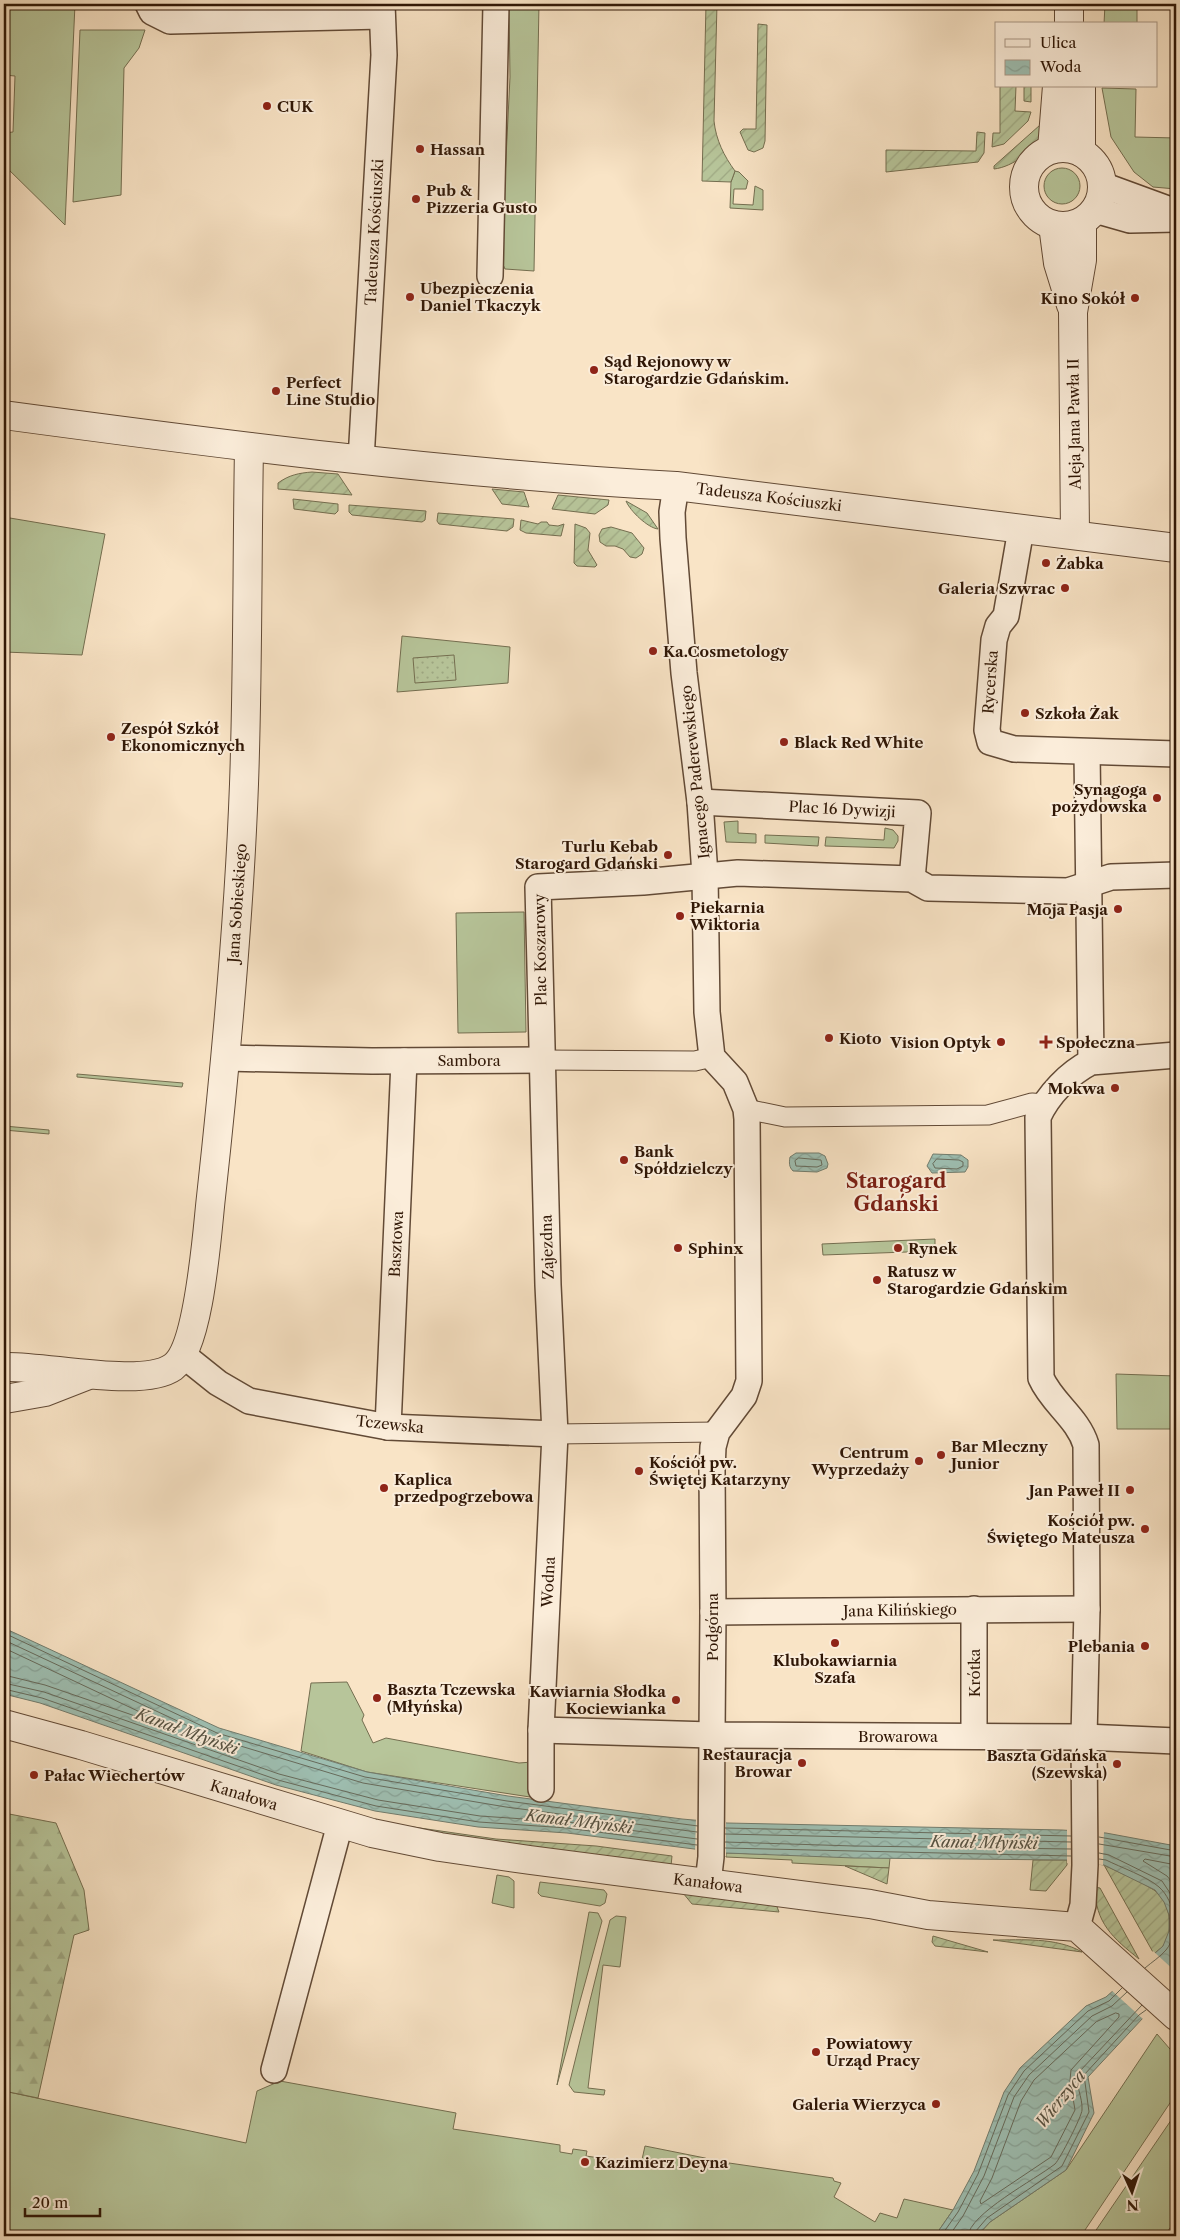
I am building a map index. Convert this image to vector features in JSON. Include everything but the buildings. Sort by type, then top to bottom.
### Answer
[{"type":"street","points":[[148,4],[152,12],[170,21],[382,10]]},
{"type":"street","points":[[490,276],[496,4]]},
{"type":"street","points":[[1069,4],[1069,22]]},
{"type":"street","name":"Tadeusza Kościuszki","points":[[361,460],[384,55],[382,10]]},
{"type":"street","points":[[1052,149],[1057,88]]},
{"type":"street","points":[[1081,88],[1081,152]]},
{"type":"street","points":[[1067,148],[1081,152],[1092,160],[1099,171],[1093,205],[1068,226],[1053,225],[1042,220],[1032,212],[1026,202],[1023,189],[1025,176],[1031,164],[1040,154],[1052,149],[1067,148]]},
{"type":"street","points":[[1093,205],[1176,212]]},
{"type":"street","points":[[1093,205],[1130,220],[1176,219]]},
{"type":"street","name":"Aleja Jana Pawła II","points":[[1075,535],[1072,312],[1093,205]]},
{"type":"street","name":"Aleja Jana Pawła II","points":[[1053,225],[1058,263],[1072,312]]},
{"type":"street","name":"Tadeusza Kościuszki","points":[[4,415],[361,460],[619,483],[676,486],[1176,548]]},
{"type":"street","name":"Jana Sobieskiego","points":[[183,1356],[195,1317],[201,1281],[235,944],[244,783],[249,447]]},
{"type":"street","name":"Ignacego Paderewskiego","points":[[676,486],[672,512],[673,538],[684,673],[700,802],[705,875],[707,1012],[712,1057]]},
{"type":"street","name":"Rycerska","points":[[1021,529],[1006,616],[998,626],[994,640],[987,730],[990,742],[1014,749],[1176,754]]},
{"type":"street","points":[[1087,752],[1091,1062]]},
{"type":"street","name":"Plac 16 Dywizji","points":[[700,802],[918,813],[912,879]]},
{"type":"street","points":[[705,875],[738,873],[912,879],[928,888],[1068,892],[1110,877],[1176,875]]},
{"type":"street","name":"Plac Koszarowy","points":[[542,1060],[538,888],[643,882],[705,875]]},
{"type":"street","points":[[1175,2015],[1078,1927],[1082,1906],[1085,1865],[1086,1444],[1078,1427],[1051,1397],[1041,1378],[1038,1117],[1049,1098],[1080,1067],[1091,1062],[1176,1054]]},
{"type":"street","points":[[712,1057],[735,1082],[746,1109],[785,1117],[988,1115],[1049,1098]]},
{"type":"street","name":"Sambora","points":[[225,1058],[404,1061],[695,1061],[712,1057]]},
{"type":"street","name":"Zajezdna","points":[[542,1060],[548,1285],[555,1434]]},
{"type":"street","name":"Basztowa","points":[[388,1427],[404,1061]]},
{"type":"street","name":"Podgórna","points":[[710,1870],[713,1447],[718,1432],[744,1396],[749,1381],[746,1109]]},
{"type":"street","points":[[4,1367],[42,1368],[86,1376],[144,1375],[172,1368],[183,1356]]},
{"type":"street","name":"Tczewska","points":[[183,1356],[218,1383],[249,1400],[388,1427],[555,1434],[718,1432]]},
{"type":"street","points":[[4,1392],[46,1392],[86,1376]]},
{"type":"street","name":"Wodna","points":[[542,1789],[541,1730],[555,1434]]},
{"type":"street","name":"Jana Kilińskiego","points":[[713,1612],[1087,1609]]},
{"type":"street","name":"Krótka","points":[[974,1610],[974,1736]]},
{"type":"street","name":"Kanałowa","points":[[4,1724],[82,1744],[340,1824],[440,1847],[710,1870],[928,1915],[1078,1927]]},
{"type":"street","points":[[541,1730],[711,1735]]},
{"type":"street","name":"Browarowa","points":[[711,1735],[1084,1737],[1176,1741]]},
{"type":"street","points":[[274,2070],[340,1824]]},
{"type":"green space","points":[[5,4],[75,4],[65,225],[4,165],[4,133],[13,132],[15,76],[4,75]]},
{"type":"green space","points":[[253,4],[354,4],[351,8],[253,8]]},
{"type":"green space","points":[[509,4],[539,4],[534,271],[505,269],[501,260],[510,77]]},
{"type":"green space","points":[[706,4],[717,4],[714,121],[721,148],[735,171],[731,182],[702,181]]},
{"type":"green space","points":[[1105,4],[1137,4],[1137,22],[1104,22]]},
{"type":"green space","points":[[758,24],[767,25],[765,141],[763,148],[754,152],[748,150],[740,132],[743,129],[756,129]]},
{"type":"green space","points":[[80,30],[145,30],[139,48],[124,68],[121,195],[73,202]]},
{"type":"green space","points":[[1000,88],[1016,88],[1015,111],[1031,112],[1028,121],[1004,144],[992,147],[993,133],[1000,133]]},
{"type":"green space","points":[[1024,88],[1031,88],[1031,102],[1024,101]]},
{"type":"green space","points":[[1102,88],[1136,89],[1135,137],[1176,138],[1176,189],[1153,187],[1134,172],[1111,137]]},
{"type":"green space","points":[[1049,117],[1045,132],[1030,151],[1009,165],[994,169],[994,166]]},
{"type":"green space","points":[[977,132],[985,133],[984,153],[978,162],[886,172],[886,150],[976,151]]},
{"type":"green space","points":[[1062,168],[1069,169],[1075,173],[1079,179],[1079,193],[1075,199],[1069,203],[1062,204],[1055,203],[1049,199],[1045,193],[1044,186],[1045,179],[1049,173],[1055,169]]},
{"type":"green space","points":[[735,171],[739,172],[748,181],[746,189],[734,189],[733,204],[753,205],[755,186],[763,190],[763,210],[730,208],[731,182]]},
{"type":"green space","points":[[312,472],[338,474],[352,495],[278,489],[278,483],[286,478]]},
{"type":"green space","points":[[492,489],[524,492],[529,507],[502,504]]},
{"type":"green space","points":[[558,495],[609,500],[608,505],[595,514],[552,509]]},
{"type":"green space","points":[[293,499],[338,504],[338,511],[335,514],[294,509]]},
{"type":"green space","points":[[626,501],[647,513],[658,529],[649,526],[631,509]]},
{"type":"green space","points":[[349,505],[426,511],[425,520],[422,522],[352,515],[349,512]]},
{"type":"green space","points":[[438,513],[514,519],[513,527],[507,531],[439,524],[437,521]]},
{"type":"green space","points":[[4,517],[105,534],[82,655],[4,652]]},
{"type":"green space","points":[[521,520],[538,524],[547,522],[549,525],[558,526],[564,524],[561,536],[526,533],[520,530]]},
{"type":"green space","points":[[575,524],[586,528],[590,533],[588,550],[597,565],[595,567],[577,566],[574,563]]},
{"type":"green space","points":[[611,527],[632,533],[644,548],[642,554],[636,558],[630,557],[623,549],[615,546],[606,546],[600,542],[599,535],[602,529]]},
{"type":"green space","points":[[402,636],[510,647],[508,683],[397,692]]},
{"type":"green space","points":[[454,655],[456,680],[415,683],[413,658]]},
{"type":"green space","points":[[738,821],[738,833],[756,834],[756,843],[726,842],[724,822]]},
{"type":"green space","points":[[885,828],[893,830],[898,836],[898,841],[894,848],[825,846],[826,837],[884,840]]},
{"type":"green space","points":[[765,835],[819,837],[818,846],[765,843]]},
{"type":"green space","points":[[524,912],[526,1032],[458,1033],[456,913]]},
{"type":"green space","points":[[77,1074],[183,1083],[182,1087],[77,1077]]},
{"type":"green space","points":[[4,1126],[49,1130],[49,1134],[4,1130]]},
{"type":"green space","points":[[935,1239],[935,1251],[823,1255],[822,1244]]},
{"type":"green space","points":[[1116,1374],[1176,1376],[1176,1429],[1117,1429]]},
{"type":"green space","points":[[347,1682],[364,1715],[362,1720],[373,1743],[386,1738],[519,1763],[532,1762],[530,1797],[367,1772],[301,1751],[311,1683]]},
{"type":"green space","points":[[4,1813],[56,1823],[84,1890],[89,1930],[74,1935],[38,2098],[4,2091]]},
{"type":"green space","points":[[413,1827],[496,1839],[596,1846],[672,1856],[671,1866],[499,1844],[406,1828]]},
{"type":"green space","points":[[726,1853],[890,1858],[889,1868],[792,1863],[792,1860],[726,1857]]},
{"type":"green space","points":[[1033,1860],[1067,1860],[1067,1865],[1046,1891],[1030,1890]]},
{"type":"green space","points":[[1104,1865],[1148,1886],[1164,1901],[1169,1916],[1169,1932],[1163,1946],[1154,1954]]},
{"type":"green space","points":[[845,1866],[889,1868],[887,1884]]},
{"type":"green space","points":[[497,1875],[509,1877],[514,1881],[514,1908],[492,1903]]},
{"type":"green space","points":[[540,1882],[604,1890],[607,1894],[605,1903],[600,1906],[541,1896],[538,1893]]},
{"type":"green space","points":[[1095,1887],[1100,1888],[1139,1959],[1107,1929],[1098,1910]]},
{"type":"green space","points":[[683,1893],[776,1904],[779,1912],[692,1904]]},
{"type":"green space","points":[[589,1912],[598,1913],[602,1921],[557,2085]]},
{"type":"green space","points":[[616,1916],[626,1917],[620,1967],[603,1965],[588,2088],[605,2090],[604,2095],[574,2092],[569,2085],[610,1920]]},
{"type":"green space","points":[[933,1936],[988,1952],[935,1946],[932,1942]]},
{"type":"green space","points":[[993,1940],[1050,1942],[1072,1947],[1082,1952]]},
{"type":"green space","points":[[1157,2034],[1176,2056],[1176,2094],[1081,2236],[977,2236],[990,2222],[1066,2170]]},
{"type":"green space","points":[[280,2081],[456,2113],[453,2129],[560,2145],[560,2152],[572,2154],[573,2149],[587,2151],[586,2156],[641,2164],[645,2146],[705,2158],[728,2166],[729,2163],[833,2178],[834,2181],[841,2183],[834,2197],[875,2222],[880,2213],[897,2218],[904,2199],[953,2210],[935,2236],[4,2236],[4,2091],[246,2143],[257,2091]]},
{"type":"green space","points":[[1176,2113],[1176,2220],[1164,2236],[1092,2236]]},
{"type":"water","points":[[796,1153],[819,1153],[825,1156],[828,1164],[827,1168],[817,1172],[793,1171],[790,1165],[790,1157]]},
{"type":"water","points":[[933,1154],[961,1155],[968,1160],[968,1167],[965,1172],[932,1173],[927,1166]]},
{"type":"water","points":[[4,1628],[219,1728],[367,1772],[508,1796],[682,1819],[727,1823],[1062,1830],[1106,1833],[1176,1846],[1176,1995],[1143,2018],[1088,2077],[1094,2113],[1066,2170],[990,2222],[977,2236],[935,2236],[953,2210],[974,2171],[1004,2092],[1020,2068],[1086,2006],[1106,1997],[1163,1946],[1169,1931],[1169,1915],[1164,1902],[1155,1890],[1104,1865],[1067,1860],[854,1858],[726,1853],[567,1833],[478,1827],[375,1811],[276,1785],[40,1703],[4,1694]]},
{"type":"pier","points":[[696,1818],[726,1820],[726,1856],[695,1853]]},
{"type":"pier","points":[[1067,1828],[1104,1831],[1103,1865],[1067,1863]]},
{"type":"pier","points":[[1153,1951],[1176,1972],[1176,1998],[1144,2020],[1110,1989]]},
{"type":"place","name":"CUK","points":[[267,106]]},
{"type":"place","name":"Hassan","points":[[420,149]]},
{"type":"place","name":"Pub & Pizzeria Gusto","points":[[416,199]]},
{"type":"place","name":"Ubezpieczenia Daniel Tkaczyk","points":[[410,297]]},
{"type":"place","name":"Kino Sokół","points":[[1135,298]]},
{"type":"place","name":"Sąd Rejonowy w Starogardzie Gdańskim.","points":[[594,370]]},
{"type":"place","name":"Perfect Line Studio","points":[[276,391]]},
{"type":"place","name":"Żabka","points":[[1046,563]]},
{"type":"place","name":"Galeria Szwrac","points":[[1065,588]]},
{"type":"place","name":"Ka.Cosmetology","points":[[653,651]]},
{"type":"place","name":"Szkoła Żak","points":[[1025,713]]},
{"type":"place","name":"Zespół Szkół Ekonomicznych","points":[[111,737]]},
{"type":"place","name":"Black Red White","points":[[784,742]]},
{"type":"place","name":"Synagoga pożydowska","points":[[1157,798]]},
{"type":"place","name":"Turlu Kebab Starogard Gdański","points":[[668,855]]},
{"type":"place","name":"Moja Pasja","points":[[1118,909]]},
{"type":"place","name":"Piekarnia Wiktoria","points":[[680,916]]},
{"type":"place","name":"Kioto","points":[[829,1038]]},
{"type":"place","name":"Vision Optyk","points":[[1001,1042]]},
{"type":"place","name":"Społeczna","points":[[1046,1042]]},
{"type":"place","name":"Mokwa","points":[[1115,1088]]},
{"type":"place","name":"Bank Spółdzielczy","points":[[624,1160]]},
{"type":"place","name":"Sphinx","points":[[678,1248]]},
{"type":"place","name":"Rynek","points":[[898,1248]]},
{"type":"place","name":"Ratusz w Starogardzie Gdańskim","points":[[877,1280]]},
{"type":"place","name":"Bar Mleczny Junior","points":[[941,1455]]},
{"type":"place","name":"Centrum Wyprzedaży","points":[[919,1461]]},
{"type":"place","name":"Kościół pw. Świętej Katarzyny","points":[[639,1471]]},
{"type":"place","name":"Kaplica przedpogrzebowa","points":[[384,1488]]},
{"type":"place","name":"Jan Paweł II","points":[[1130,1490]]},
{"type":"place","name":"Kościół pw. Świętego Mateusza","points":[[1145,1529]]},
{"type":"place","name":"Klubokawiarnia Szafa","points":[[835,1643]]},
{"type":"place","name":"Plebania","points":[[1145,1646]]},
{"type":"place","name":"Baszta Tczewska (Młyńska)","points":[[377,1698]]},
{"type":"place","name":"Kawiarnia Słodka Kociewianka","points":[[676,1700]]},
{"type":"place","name":"Restauracja Browar","points":[[802,1763]]},
{"type":"place","name":"Baszta Gdańska (Szewska)","points":[[1117,1764]]},
{"type":"place","name":"Pałac Wiechertów","points":[[34,1775]]},
{"type":"place","name":"Powiatowy Urząd Pracy","points":[[816,2052]]},
{"type":"place","name":"Galeria Wierzyca","points":[[936,2104]]},
{"type":"place","name":"Kazimierz Deyna","points":[[585,2162]]},
{"type":"district","name":"Starogard Gdański","points":[[896,1192]]},
{"type":"water label","name":"Kanał Młyński","points":[[187,1731]]},
{"type":"water label","name":"Kanał Młyński","points":[[579,1821]]},
{"type":"water label","name":"Kanał Młyński","points":[[984,1842]]},
{"type":"water label","name":"Wierzyca","points":[[1060,2099]]}]
